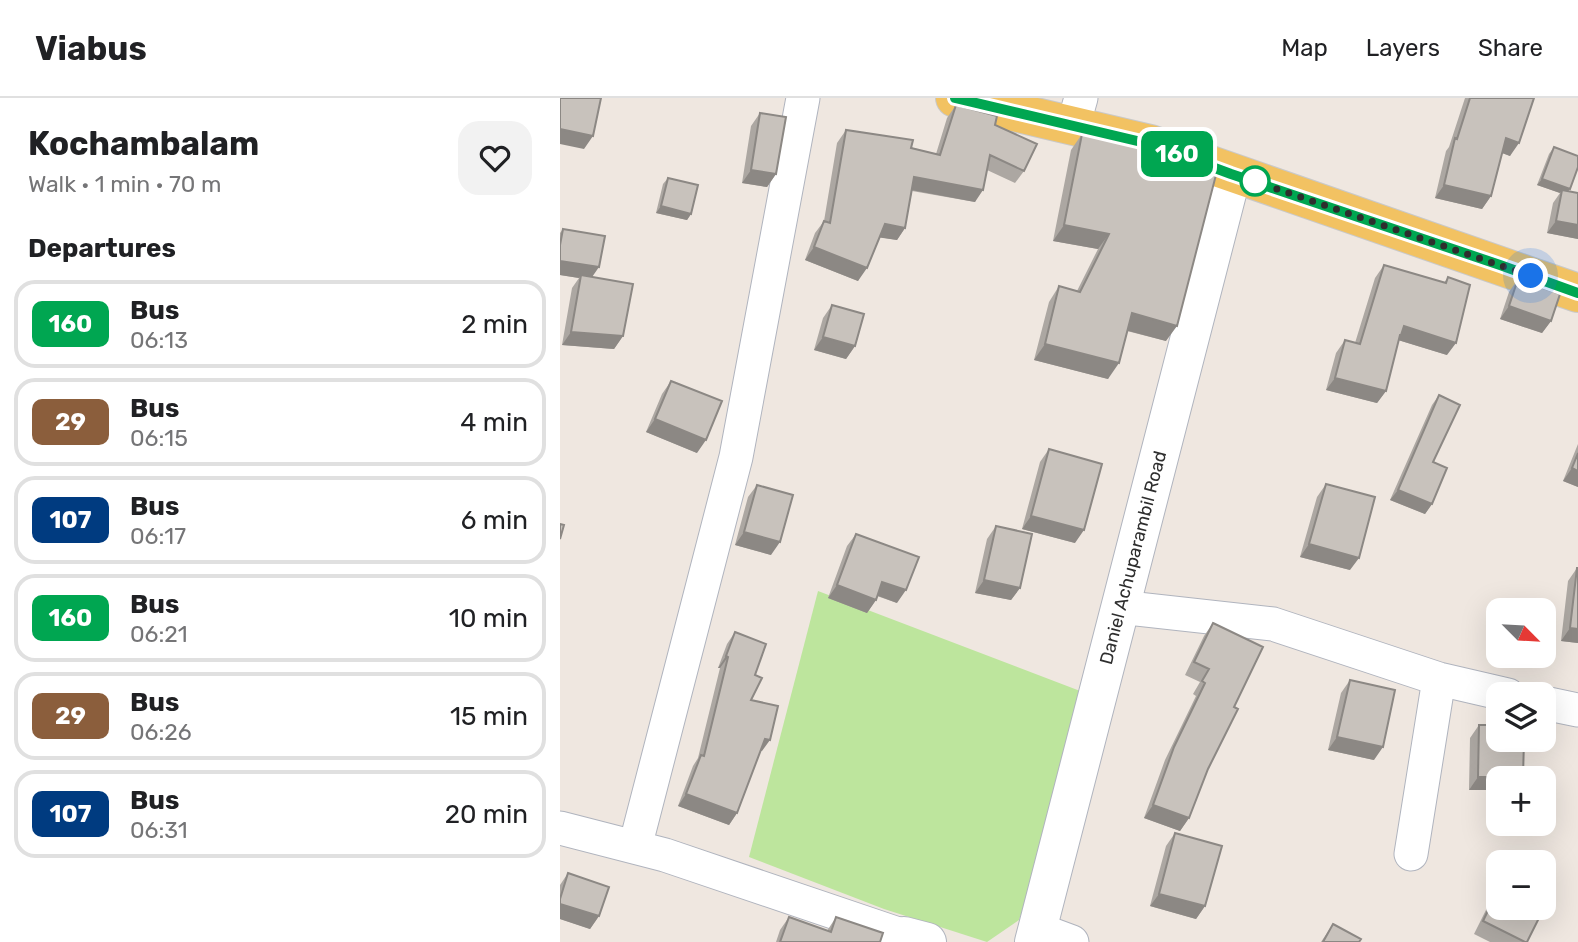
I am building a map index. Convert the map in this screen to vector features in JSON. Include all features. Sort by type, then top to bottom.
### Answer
[{"type":"main road","points":[[955,98],[1077,112],[1150,144],[1231,174],[1578,293]]},
{"type":"street","points":[[635,847],[736,457],[803,98]]},
{"type":"street","name":"Daniel Achuparambil Road","points":[[1048,938],[1119,607],[1231,174]]},
{"type":"street","points":[[1119,607],[1273,624],[1439,679],[1486,690]]},
{"type":"street","points":[[1411,854],[1439,679]]},
{"type":"street","points":[[1556,705],[1578,710]]},
{"type":"street","points":[[560,828],[665,855],[911,940]]},
{"type":"green space","points":[[818,591],[1088,694],[1041,856],[1019,920],[987,942],[884,909],[749,857]]},
{"type":"building","points":[[560,98],[601,98],[593,136],[560,129]]},
{"type":"building","points":[[1470,98],[1534,98],[1519,143],[1506,138],[1491,196],[1444,185],[1455,138],[1457,139]]},
{"type":"building","points":[[956,105],[997,116],[995,125],[1037,144],[1024,171],[990,155],[983,190],[914,177],[905,228],[885,224],[867,268],[814,247],[824,221],[830,223],[846,130],[913,140],[911,148],[940,155]]},
{"type":"building","points":[[760,113],[786,117],[776,174],[751,170]]},
{"type":"building","points":[[1082,134],[1155,149],[1217,171],[1177,326],[1132,313],[1119,363],[1045,344],[1059,286],[1080,292],[1109,234],[1064,225]]},
{"type":"building","points":[[1554,147],[1578,156],[1578,167],[1570,189],[1542,179]]},
{"type":"building","points":[[668,178],[698,185],[691,214],[661,206]]},
{"type":"building","points":[[1562,190],[1578,193],[1578,225],[1556,221]]},
{"type":"building","points":[[563,229],[605,236],[599,267],[560,261]]},
{"type":"building","points":[[1384,265],[1446,283],[1448,277],[1470,285],[1456,343],[1404,326],[1386,391],[1335,378],[1345,340],[1360,344]]},
{"type":"building","points":[[581,275],[633,284],[623,336],[571,332]]},
{"type":"building","points":[[1518,279],[1560,294],[1551,321],[1509,306]]},
{"type":"building","points":[[832,305],[864,314],[855,346],[823,337]]},
{"type":"building","points":[[671,381],[722,401],[706,440],[655,419]]},
{"type":"building","points":[[1439,395],[1460,405],[1433,462],[1447,468],[1432,504],[1398,490]]},
{"type":"building","points":[[1049,449],[1102,464],[1084,530],[1031,516]]},
{"type":"building","points":[[1578,453],[1578,471],[1572,468]]},
{"type":"building","points":[[1326,484],[1375,497],[1359,558],[1309,544]]},
{"type":"building","points":[[757,485],[793,495],[780,542],[744,532]]},
{"type":"building","points":[[996,526],[1032,534],[1020,588],[984,580]]},
{"type":"building","points":[[856,534],[919,557],[906,590],[882,582],[876,600],[837,585]]},
{"type":"building","points":[[1578,568],[1578,629],[1570,628]]},
{"type":"building","points":[[1213,623],[1263,647],[1234,707],[1238,709],[1208,769],[1189,818],[1153,805],[1174,747],[1205,683],[1202,681],[1209,669],[1194,662]]},
{"type":"building","points":[[735,632],[766,644],[755,675],[762,678],[751,700],[778,706],[770,740],[765,739],[737,813],[686,794],[701,755],[704,756],[728,657],[726,656]]},
{"type":"building","points":[[1350,680],[1395,690],[1383,747],[1337,737]]},
{"type":"building","points":[[1479,725],[1486,725],[1486,752],[1524,752],[1523,766],[1486,766],[1486,777],[1478,777]]},
{"type":"building","points":[[1175,833],[1222,846],[1205,906],[1159,894]]},
{"type":"building","points":[[568,873],[609,887],[599,916],[560,904]]},
{"type":"building","points":[[1486,915],[1486,920],[1538,920],[1527,942],[1483,921]]},
{"type":"building","points":[[789,917],[831,932],[836,917],[883,933],[880,942],[780,942]]},
{"type":"building","points":[[1333,924],[1361,939],[1359,942],[1323,942]]},
{"type":"bus line","name":"160","points":[[955,98],[1150,144],[1578,293]]},
{"type":"route","points":[[1255,181],[1248,179],[1531,276]]}]
